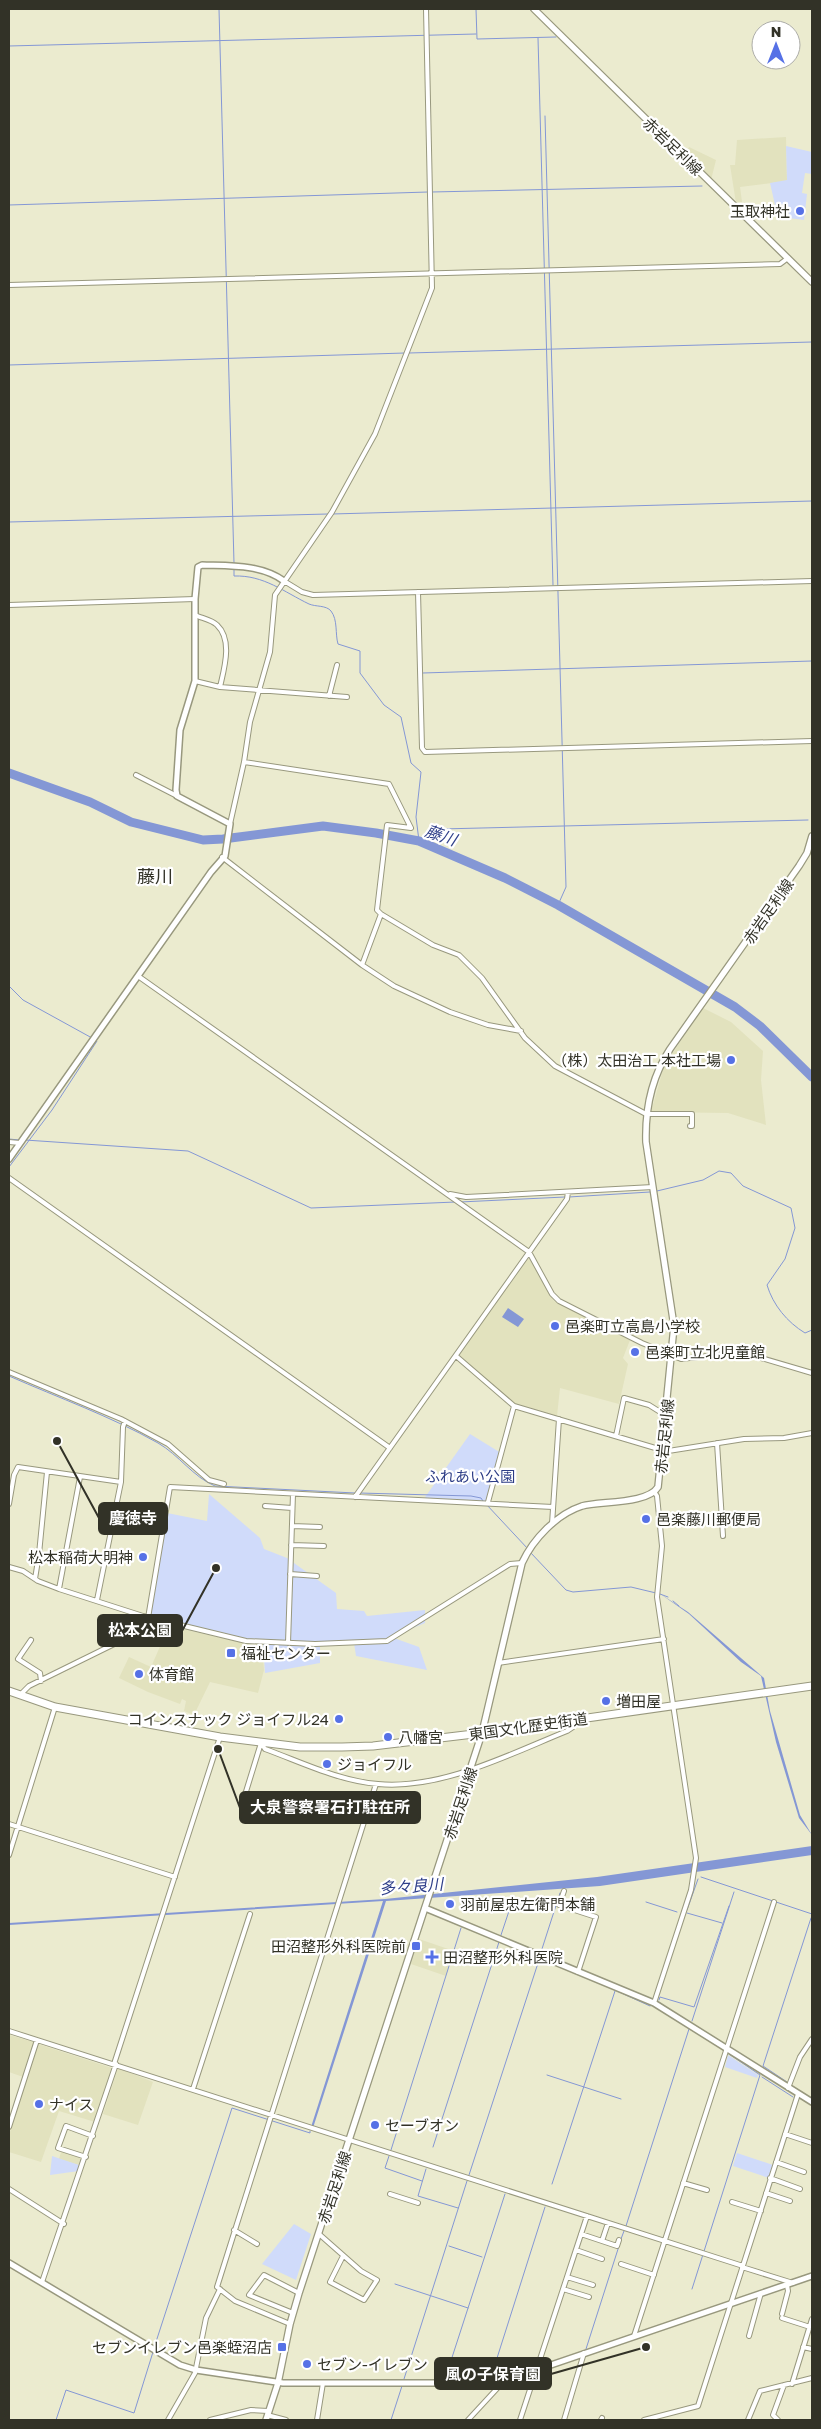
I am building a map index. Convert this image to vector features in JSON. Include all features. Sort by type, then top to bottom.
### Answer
[{"type":"highway","name":"東国文化歴史街道","points":[[9,1691],[56,1707],[220,1738],[300,1747],[373,1746],[482,1733],[812,1686]]},
{"type":"main road","name":"赤岩足利線","points":[[534,9],[812,282]]},
{"type":"main road","name":"赤岩足利線","points":[[267,2416],[278,2383],[290,2324],[299,2293],[471,1770],[482,1733],[522,1562],[532,1543],[552,1525],[582,1506],[643,1498],[654,1493],[659,1479],[673,1356],[674,1318],[646,1142],[646,1114],[654,1080],[664,1059],[810,852],[812,836]]},
{"type":"street","points":[[9,1159],[222,857],[225,856],[250,722],[270,652],[274,626],[274,602],[284,581],[332,512],[375,434],[430,297],[433,273],[426,9]]},
{"type":"street","points":[[9,285],[780,264],[788,258]]},
{"type":"street","points":[[177,796],[180,730],[195,681],[195,599],[197,570],[202,565],[271,573],[302,592],[313,595],[812,581]]},
{"type":"street","points":[[418,592],[422,748],[425,752],[812,741]]},
{"type":"street","points":[[9,605],[195,599]]},
{"type":"street","points":[[195,615],[217,625],[223,638],[227,653],[220,687]]},
{"type":"street","points":[[329,696],[336,665]]},
{"type":"street","points":[[195,681],[220,687],[347,697]]},
{"type":"street","points":[[244,762],[389,784],[411,828],[387,825],[377,910],[433,945],[459,955],[482,978],[521,1032],[555,1066],[646,1114],[692,1114],[692,1126],[690,1126]]},
{"type":"street","points":[[136,775],[230,824]]},
{"type":"street","points":[[222,857],[362,965],[394,986],[435,1006],[488,1025],[521,1032]]},
{"type":"street","points":[[362,965],[381,914]]},
{"type":"street","points":[[138,976],[529,1252],[552,1294],[559,1301],[681,1359],[741,1352],[812,1373]]},
{"type":"street","points":[[9,1142],[20,1143]]},
{"type":"street","points":[[9,1178],[390,1448]]},
{"type":"street","points":[[450,1195],[466,1197],[653,1190]]},
{"type":"street","points":[[355,1497],[567,1199],[568,1192]]},
{"type":"street","points":[[456,1356],[514,1406],[662,1451],[716,1443],[812,1433]]},
{"type":"street","points":[[9,1372],[125,1421],[168,1444],[209,1480],[224,1484]]},
{"type":"street","points":[[616,1436],[624,1398],[649,1405],[666,1415]]},
{"type":"street","points":[[488,1502],[514,1406]]},
{"type":"street","points":[[552,1525],[559,1419]]},
{"type":"street","points":[[97,1600],[121,1482],[122,1427],[125,1421]]},
{"type":"street","points":[[716,1443],[723,1536]]},
{"type":"street","points":[[9,1504],[14,1475],[18,1467],[121,1482]]},
{"type":"street","points":[[35,1579],[47,1472]]},
{"type":"street","points":[[9,1474],[14,1475]]},
{"type":"street","points":[[59,1589],[80,1477]]},
{"type":"street","points":[[148,1618],[170,1487],[488,1502],[552,1507]]},
{"type":"street","points":[[654,1493],[657,1496],[662,1546],[657,1589],[696,1858],[695,1873],[654,2003]]},
{"type":"street","points":[[288,1643],[293,1494]]},
{"type":"street","points":[[265,1506],[292,1508]]},
{"type":"street","points":[[292,1526],[320,1527]]},
{"type":"street","points":[[291,1545],[324,1546]]},
{"type":"street","points":[[39,1554],[64,1560]]},
{"type":"street","points":[[9,1568],[23,1571],[35,1579],[59,1589],[148,1618],[246,1641],[379,1643],[387,1641],[510,1564],[522,1562]]},
{"type":"street","points":[[290,1574],[317,1576]]},
{"type":"street","points":[[20,1696],[29,1686],[161,1621]]},
{"type":"street","points":[[498,1663],[664,1639]]},
{"type":"street","points":[[30,1640],[18,1659],[40,1673],[41,1681]]},
{"type":"street","points":[[9,1855],[56,1707]]},
{"type":"street","points":[[261,1744],[265,1749],[333,1774],[376,1784],[413,1783],[471,1770],[568,1731],[573,1727],[572,1720]]},
{"type":"street","points":[[42,2282],[86,2157],[220,1738]]},
{"type":"street","points":[[244,1798],[261,1744]]},
{"type":"street","points":[[290,2324],[235,2301],[217,2286],[376,1784]]},
{"type":"street","points":[[9,1824],[175,1877]]},
{"type":"street","points":[[564,1891],[559,1905],[596,1917],[578,1972]]},
{"type":"street","points":[[634,2336],[774,1902]]},
{"type":"street","points":[[425,1908],[654,2003],[812,2102]]},
{"type":"street","points":[[194,2090],[250,1914]]},
{"type":"street","points":[[9,2031],[587,2216],[790,2284]]},
{"type":"street","points":[[788,2088],[800,2057],[812,2039]]},
{"type":"street","points":[[9,2127],[37,2040]]},
{"type":"street","points":[[644,2420],[698,2406],[798,2094]]},
{"type":"street","points":[[86,2157],[58,2148],[66,2126],[92,2136]]},
{"type":"street","points":[[785,2134],[812,2143]]},
{"type":"street","points":[[776,2162],[804,2172]]},
{"type":"street","points":[[770,2178],[800,2189]]},
{"type":"street","points":[[683,2183],[707,2190]]},
{"type":"street","points":[[9,2189],[64,2224]]},
{"type":"street","points":[[766,2193],[790,2201]]},
{"type":"street","points":[[390,2194],[418,2203]]},
{"type":"street","points":[[732,2202],[761,2211]]},
{"type":"street","points":[[520,2420],[587,2216]]},
{"type":"street","points":[[602,2241],[608,2223]]},
{"type":"street","points":[[234,2230],[257,2244]]},
{"type":"street","points":[[318,2234],[361,2270],[377,2280],[364,2300],[330,2282],[344,2256]]},
{"type":"street","points":[[581,2234],[617,2246],[619,2240]]},
{"type":"street","points":[[576,2250],[602,2259]]},
{"type":"street","points":[[9,2263],[180,2365],[196,2370],[278,2383],[504,2381],[584,2352],[812,2276]]},
{"type":"street","points":[[621,2264],[654,2275]]},
{"type":"street","points":[[293,2313],[249,2294],[264,2275],[299,2293]]},
{"type":"street","points":[[567,2277],[593,2285]]},
{"type":"street","points":[[790,2284],[782,2316],[810,2327]]},
{"type":"street","points":[[169,2420],[196,2370],[206,2318],[220,2289]]},
{"type":"street","points":[[563,2289],[588,2297]]},
{"type":"street","points":[[749,2336],[761,2293]]},
{"type":"street","points":[[792,2384],[812,2319]]},
{"type":"street","points":[[803,2347],[812,2349]]},
{"type":"street","points":[[564,2420],[584,2352]]},
{"type":"street","points":[[748,2420],[760,2391],[812,2378]]},
{"type":"street","points":[[468,2420],[504,2381]]},
{"type":"street","points":[[317,2420],[323,2383]]},
{"type":"street","points":[[778,2420],[774,2415],[784,2385]]},
{"type":"street","points":[[210,2420],[251,2410],[286,2420]]},
{"type":"shaded area","points":[[786,137],[787,181],[740,187],[742,202],[736,203],[730,165],[735,165],[737,140]]},
{"type":"shaded area","points":[[689,147],[716,160],[711,180],[685,155]]},
{"type":"shaded area","points":[[703,1008],[731,1022],[763,1051],[761,1080],[766,1125],[728,1113],[651,1112],[664,1066]]},
{"type":"shaded area","name":"邑楽町立高島小学校","points":[[530,1258],[554,1301],[630,1340],[623,1358],[628,1364],[619,1404],[560,1388],[557,1416],[515,1404],[459,1355]]},
{"type":"shaded area","points":[[169,1626],[248,1644],[262,1645],[264,1670],[258,1693],[210,1682],[194,1715],[184,1711],[186,1701],[182,1699],[180,1704],[148,1692],[119,1678],[129,1657],[151,1667]]},
{"type":"shaded area","name":"田沼整形外科医院","points":[[419,1939],[454,1951],[446,1976],[411,1964]]},
{"type":"shaded area","points":[[9,2035],[34,2042],[23,2077],[9,2072]]},
{"type":"shaded area","points":[[38,2044],[112,2068],[95,2122],[59,2111],[41,2162],[9,2152],[9,2135]]},
{"type":"shaded area","points":[[118,2068],[153,2082],[138,2125],[103,2114]]},
{"type":"shaded area","points":[[62,2149],[84,2157],[82,2166],[59,2159]]},
{"type":"green space","name":"玉取神社","points":[[786,146],[812,152],[812,174],[805,173],[802,193],[807,194],[804,220],[789,218],[788,204],[775,205],[770,183],[787,180]]},
{"type":"green space","name":"ふれあい公園","points":[[470,1434],[501,1453],[488,1502],[423,1500]]},
{"type":"green space","points":[[209,1494],[260,1538],[264,1549],[287,1558],[336,1593],[337,1609],[364,1611],[367,1616],[425,1610],[425,1623],[391,1637],[419,1647],[427,1670],[356,1656],[354,1643],[320,1644],[320,1663],[265,1673],[263,1644],[268,1643],[246,1641],[150,1618],[167,1513],[207,1521]]},
{"type":"green space","points":[[728,2055],[758,2075],[757,2078],[725,2067]]},
{"type":"green space","points":[[737,2153],[773,2165],[769,2178],[733,2166]]},
{"type":"green space","points":[[52,2156],[82,2166],[79,2171],[50,2175]]},
{"type":"green space","points":[[294,2224],[311,2234],[296,2280],[262,2264]]},
{"type":"water","points":[[508,1308],[524,1319],[518,1327],[502,1317]]},
{"type":"water","points":[[659,1593],[688,1612],[764,1678],[770,1711],[800,1815],[812,1835],[799,1818],[776,1742],[761,1676],[741,1662],[689,1614]]},
{"type":"water","points":[[812,1846],[812,1855],[600,1886],[386,1901],[312,2131],[312,2124],[383,1901],[9,1925],[9,1923],[385,1899],[597,1877]]},
{"type":"waterway","points":[[219,9],[234,563]]},
{"type":"waterway","points":[[476,9],[477,39],[556,37]]},
{"type":"waterway","points":[[9,46],[476,34]]},
{"type":"waterway","points":[[538,38],[553,585]]},
{"type":"waterway","points":[[545,116],[566,887],[558,905]]},
{"type":"waterway","points":[[432,192],[702,186]]},
{"type":"waterway","points":[[9,205],[428,192]]},
{"type":"waterway","points":[[409,353],[812,342]]},
{"type":"waterway","points":[[9,365],[405,353]]},
{"type":"waterway","points":[[332,514],[812,501]]},
{"type":"waterway","points":[[9,522],[328,514]]},
{"type":"waterway","points":[[234,569],[234,576],[245,576],[264,581],[309,604],[329,609],[335,619],[338,644],[360,651],[360,673],[384,705],[401,717],[411,763],[421,772],[416,817],[419,841]]},
{"type":"waterway","points":[[423,673],[812,661]]},
{"type":"waterway","name":"藤川","points":[[9,773],[90,802],[131,822],[203,840],[323,826],[419,841],[505,878],[558,905],[735,1007],[760,1026],[812,1077]]},
{"type":"waterway","points":[[441,829],[808,820]]},
{"type":"waterway","points":[[9,986],[23,1000],[92,1038]]},
{"type":"waterway","points":[[9,1167],[52,1110],[96,1040]]},
{"type":"waterway","points":[[9,1139],[19,1140]]},
{"type":"waterway","points":[[25,1140],[188,1151],[311,1208],[456,1202]]},
{"type":"waterway","points":[[657,1191],[703,1180],[719,1171],[731,1173],[743,1186],[791,1208],[795,1228],[785,1259],[767,1285],[777,1306],[792,1324],[805,1333],[812,1330]]},
{"type":"waterway","points":[[569,1197],[650,1192]]},
{"type":"waterway","points":[[460,1202],[565,1197]]},
{"type":"waterway","points":[[9,1376],[140,1433],[166,1448],[200,1477],[215,1486],[355,1493]]},
{"type":"waterway","points":[[359,1493],[471,1496],[481,1498],[483,1501]]},
{"type":"waterway","points":[[486,1504],[528,1549]]},
{"type":"waterway","points":[[530,1552],[566,1590],[573,1592],[631,1587],[656,1593]]},
{"type":"waterway","points":[[660,1594],[668,1597]]},
{"type":"waterway","points":[[673,1601],[679,1606]]},
{"type":"waterway","points":[[741,1660],[751,1668]]},
{"type":"waterway","points":[[812,1862],[812,1873]]},
{"type":"waterway","points":[[701,1877],[812,1914]]},
{"type":"waterway","points":[[687,1910],[698,1879]]},
{"type":"waterway","points":[[692,2021],[734,1892]]},
{"type":"waterway","points":[[541,1952],[560,1893]]},
{"type":"waterway","points":[[500,1938],[514,1896]]},
{"type":"waterway","points":[[646,1902],[677,1912]]},
{"type":"waterway","points":[[659,2000],[660,1997],[694,2007],[729,1906]]},
{"type":"waterway","points":[[687,1913],[722,1923]]},
{"type":"waterway","points":[[787,2082],[763,2066],[811,1918]]},
{"type":"waterway","points":[[391,2150],[461,1928]]},
{"type":"waterway","points":[[433,2147],[499,1942]]},
{"type":"waterway","points":[[469,2175],[539,1960]]},
{"type":"waterway","points":[[552,2184],[615,1991]]},
{"type":"waterway","points":[[617,1991],[650,2006]]},
{"type":"waterway","points":[[626,2226],[689,2029]]},
{"type":"waterway","points":[[692,2289],[760,2075],[729,2054]]},
{"type":"waterway","points":[[547,2075],[621,2099]]},
{"type":"waterway","points":[[762,2077],[793,2097]]},
{"type":"waterway","points":[[154,2348],[232,2108],[310,2133],[310,2131]]},
{"type":"waterway","points":[[389,2156],[385,2168],[422,2181]]},
{"type":"waterway","points":[[426,2169],[418,2196],[458,2208]]},
{"type":"waterway","points":[[404,2379],[467,2181]]},
{"type":"waterway","points":[[446,2376],[505,2194]]},
{"type":"waterway","points":[[491,2377],[545,2207]]},
{"type":"waterway","points":[[621,2239],[624,2231]]},
{"type":"waterway","points":[[449,2246],[482,2257]]},
{"type":"waterway","points":[[586,2349],[619,2246]]},
{"type":"waterway","points":[[395,2284],[468,2308]]},
{"type":"waterway","points":[[56,2420],[66,2390],[134,2413],[153,2352]]},
{"type":"waterway","points":[[391,2420],[402,2386]]},
{"type":"place","name":"玉取神社","points":[[800,211]]},
{"type":"place","name":"（株）太田治工 本社工場","points":[[731,1060]]},
{"type":"place","name":"邑楽町立高島小学校","points":[[555,1326]]},
{"type":"place","name":"邑楽町立北児童館","points":[[635,1352]]},
{"type":"place","name":"慶徳寺","points":[[57,1441]]},
{"type":"place","name":"邑楽藤川郵便局","points":[[646,1519]]},
{"type":"place","name":"松本稲荷大明神","points":[[143,1557]]},
{"type":"place","name":"松本公園","points":[[216,1568]]},
{"type":"place","name":"福祉センター","points":[[231,1653]]},
{"type":"place","name":"体育館","points":[[139,1674]]},
{"type":"place","name":"増田屋","points":[[606,1701]]},
{"type":"place","name":"コインスナック ジョイフル24","points":[[339,1719]]},
{"type":"place","name":"八幡宮","points":[[388,1737]]},
{"type":"place","name":"大泉警察署石打駐在所","points":[[218,1749]]},
{"type":"place","name":"ジョイフル","points":[[327,1764]]},
{"type":"place","name":"羽前屋忠左衛門本舗","points":[[450,1904]]},
{"type":"place","name":"田沼整形外科医院前","points":[[416,1946]]},
{"type":"place","name":"田沼整形外科医院","points":[[432,1957]]},
{"type":"place","name":"ナイス","points":[[39,2104]]},
{"type":"place","name":"セーブオン","points":[[375,2125]]},
{"type":"place","name":"セブンイレブン邑楽蛭沼店","points":[[282,2347]]},
{"type":"place","name":"風の子保育園","points":[[646,2347]]},
{"type":"place","name":"セブン-イレブン","points":[[307,2364]]},
{"type":"district","name":"藤川","points":[[155,876]]},
{"type":"water label","name":"多々良川","points":[[411,1886]]}]
